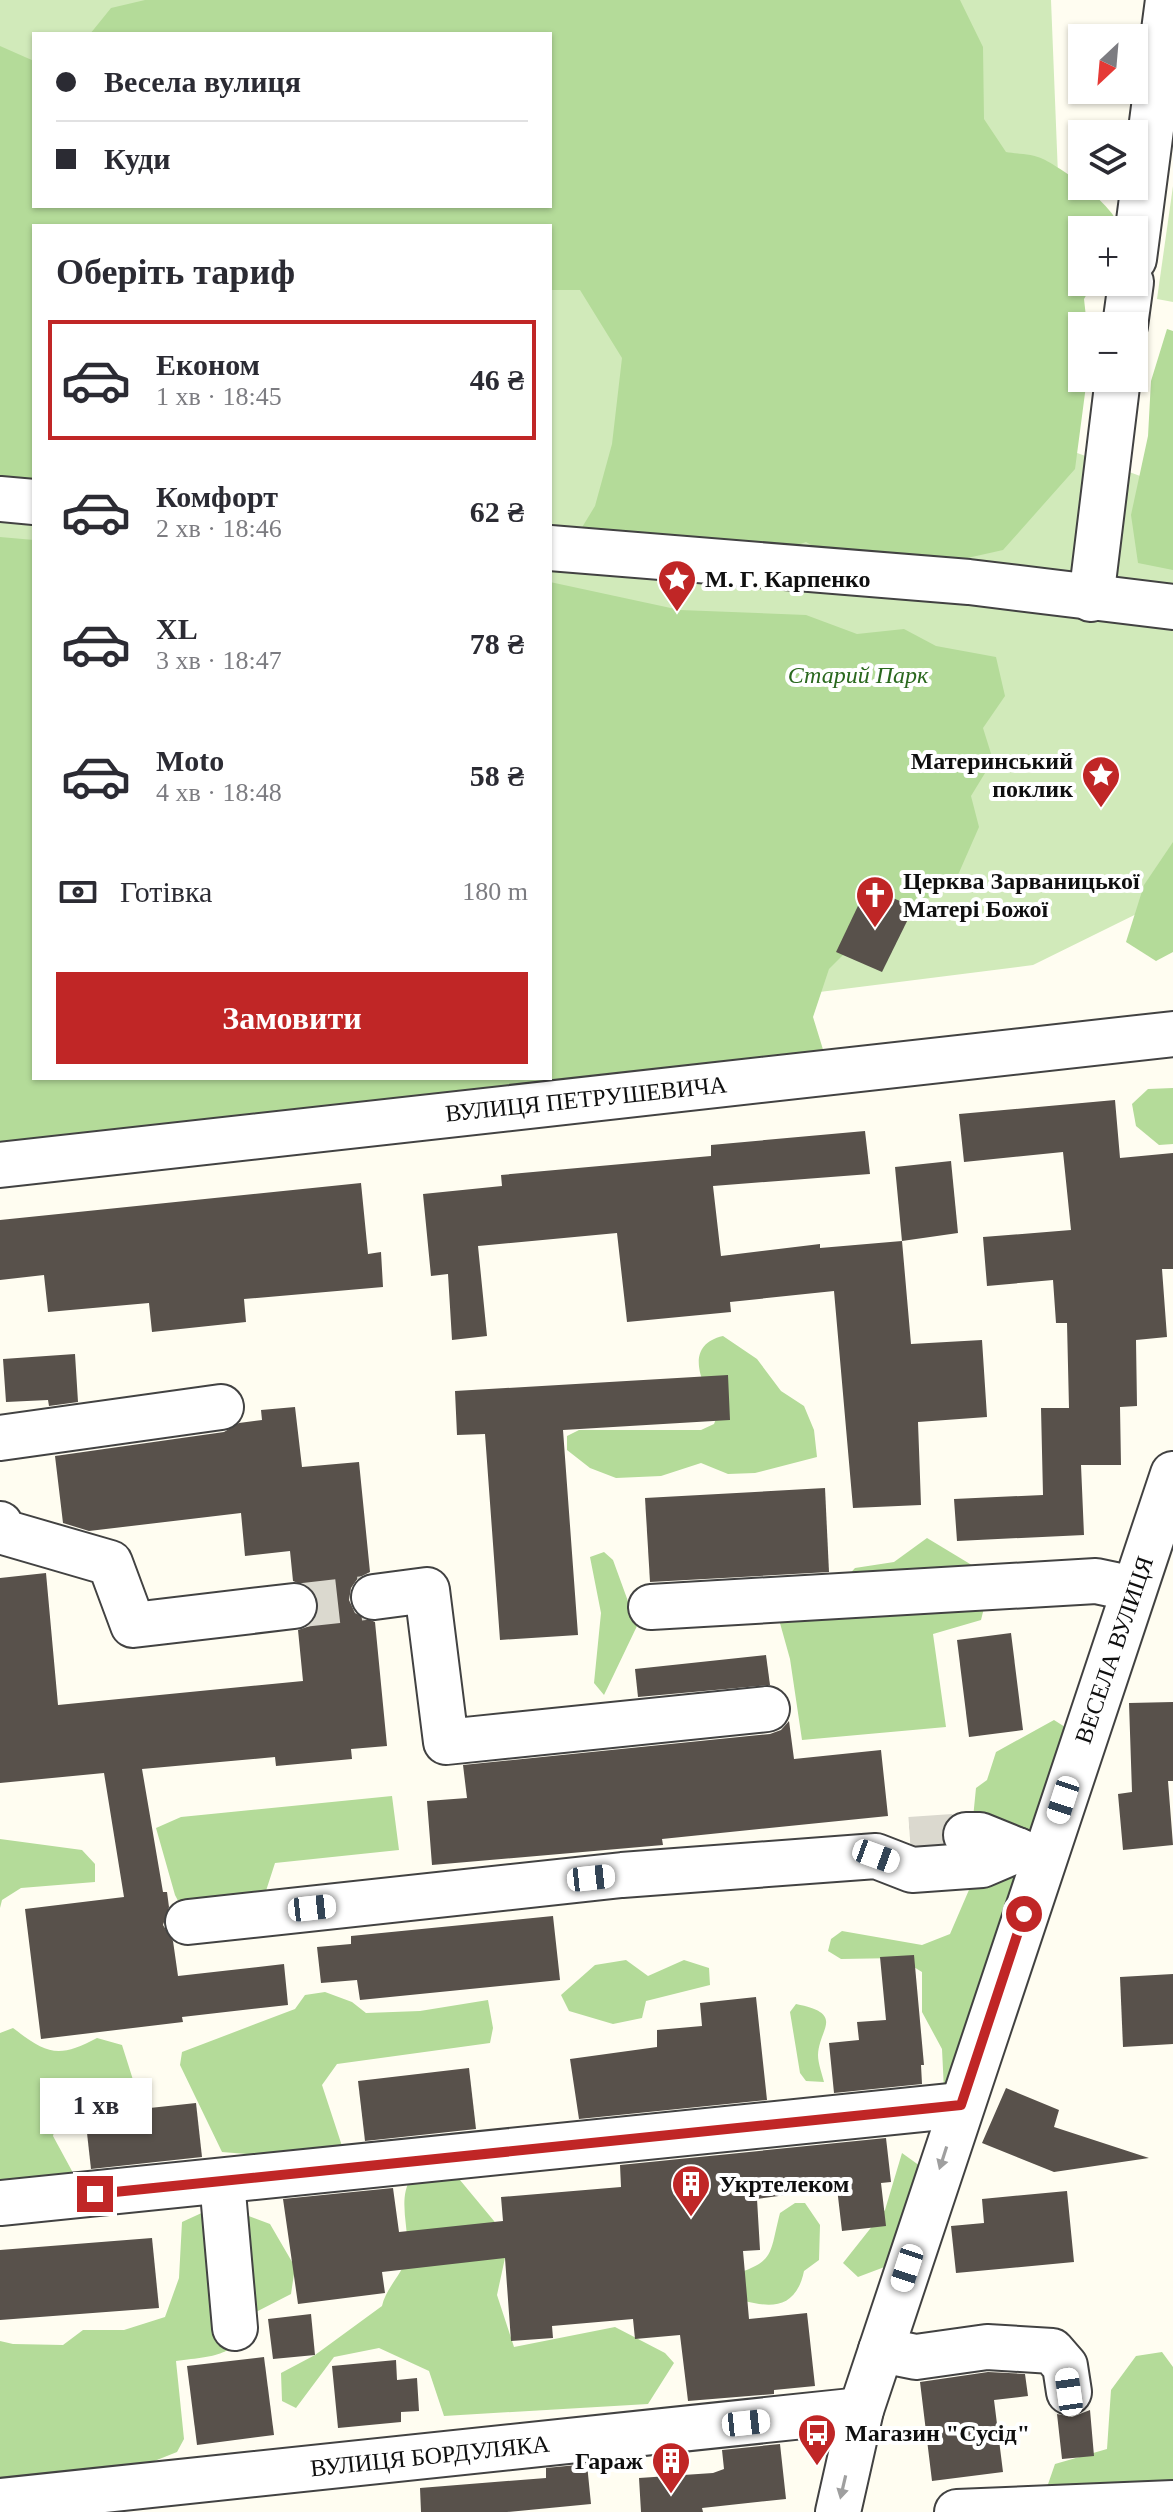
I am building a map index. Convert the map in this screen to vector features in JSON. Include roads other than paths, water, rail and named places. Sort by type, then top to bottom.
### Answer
[{"type":"street","points":[[1140,216],[1168,0]]},
{"type":"street","points":[[1091,599],[1116,392]]},
{"type":"street","points":[[0,499],[32,502]]},
{"type":"street","points":[[552,548],[969,582],[1173,607]]},
{"type":"street","name":"ВУЛИЦЯ ПЕТРУШЕВИЧА","points":[[0,1165],[1173,1034]]},
{"type":"street","points":[[0,1438],[221,1407]]},
{"type":"street","name":"ВЕСЕЛА ВУЛИЦЯ","points":[[838,2512],[861,2410],[961,2105],[1030,1855],[1151,1571],[1173,1474]]},
{"type":"street","points":[[0,1524],[3,1532],[110,1563],[133,1625],[294,1606]]},
{"type":"street","points":[[651,1607],[1096,1581],[1151,1571]]},
{"type":"street","points":[[374,1597],[427,1590],[446,1742],[767,1709]]},
{"type":"street","points":[[966,1835],[980,1835],[1030,1855]]},
{"type":"street","points":[[188,1922],[893,1848],[912,1870],[982,1865],[1030,1855]]},
{"type":"street","points":[[0,2203],[961,2105]]},
{"type":"street","points":[[222,2181],[235,2328]]},
{"type":"street","points":[[881,2350],[916,2357],[987,2347],[1052,2351],[1065,2366],[1069,2392]]},
{"type":"street","name":"ВУЛИЦЯ БОРДУЛЯКА","points":[[0,2501],[206,2496],[861,2410]]},
{"type":"street","points":[[957,2512],[1173,2503]]},
{"type":"tunnel","points":[[294,1606],[374,1597]]},
{"type":"tunnel","points":[[910,1839],[966,1835]]},
{"type":"place","name":"М. Г. Карпенко","points":[[677,613]]},
{"type":"place","name":"Материнський поклик","points":[[1101,809]]},
{"type":"place","name":"Церква Зарваницької Матері Божої","points":[[875,929]]},
{"type":"place","name":"Укртелеком","points":[[691,2218]]},
{"type":"place","name":"Магазин \"Сусід\"","points":[[817,2467]]},
{"type":"place","name":"Гараж","points":[[671,2495]]},
{"type":"park label","name":"Старий Парк","points":[[858,675]]}]
